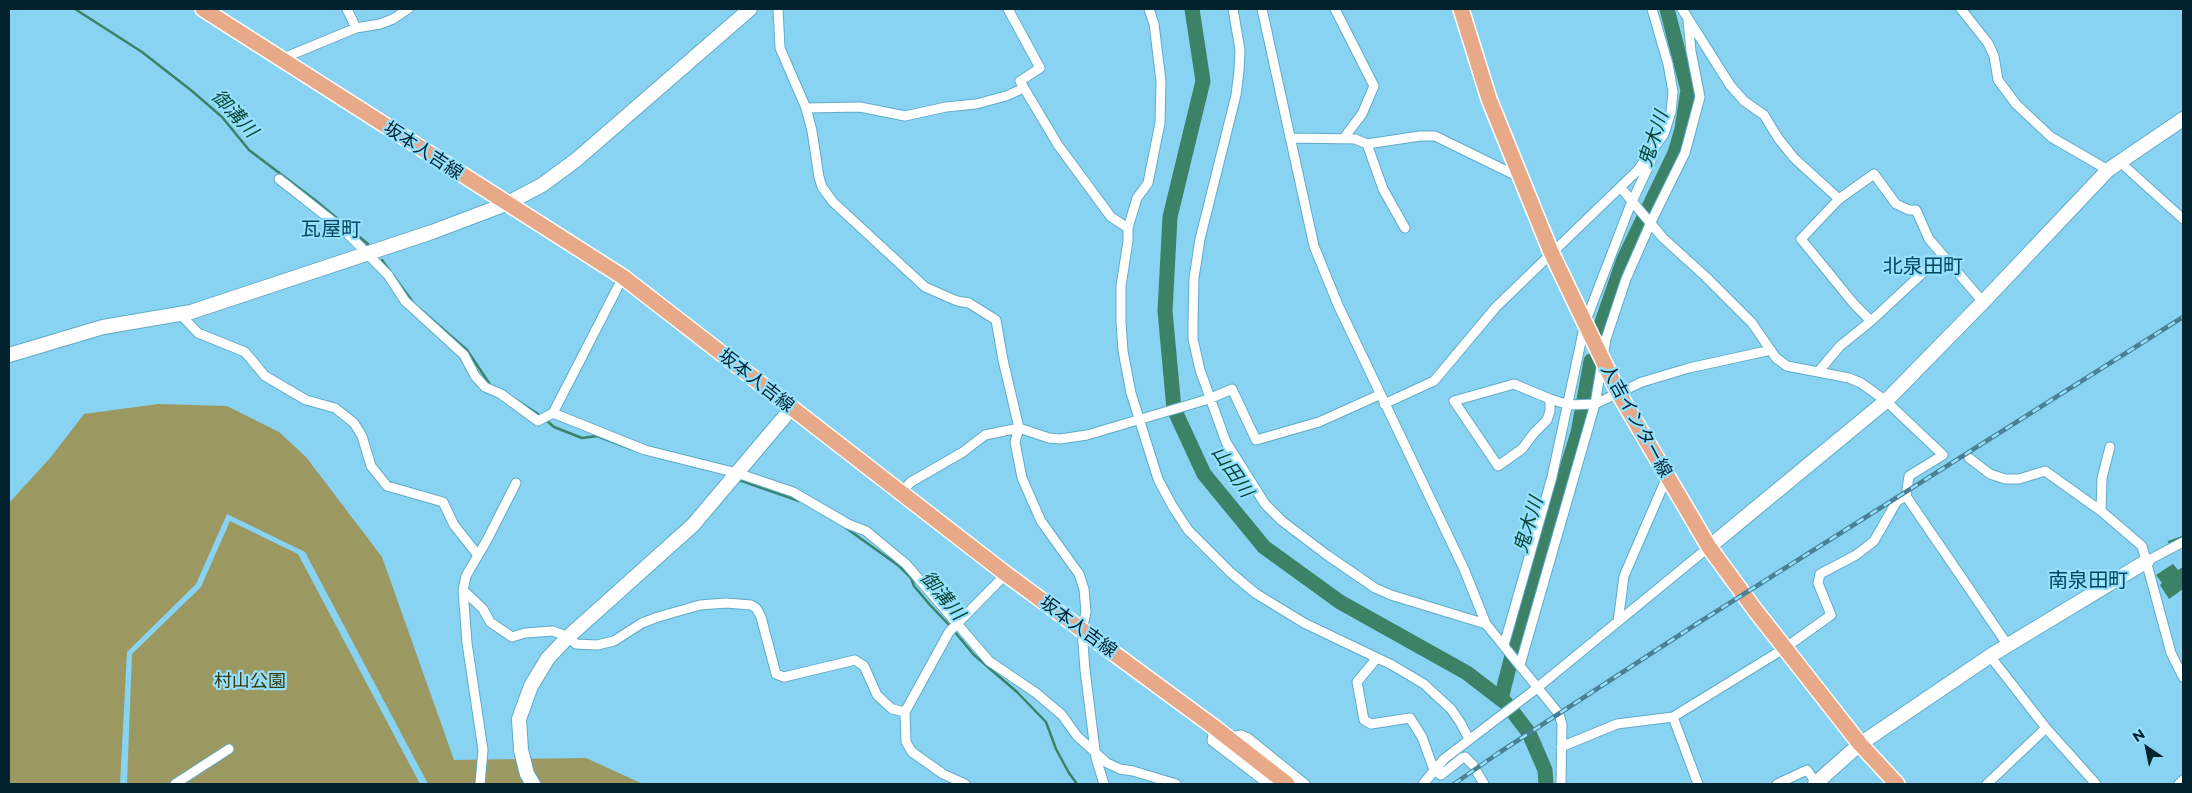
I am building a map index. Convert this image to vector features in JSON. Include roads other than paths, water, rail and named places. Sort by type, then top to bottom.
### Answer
[{"type":"main road","name":"坂本人吉線","points":[[203,9],[623,277],[791,409],[902,491],[1006,574],[1214,727],[1287,784]]},
{"type":"main road","name":"人吉インター線","points":[[1461,9],[1489,99],[1551,252],[1619,394],[1709,547],[1860,744],[1897,784]]},
{"type":"street","points":[[347,9],[356,28]]},
{"type":"street","points":[[281,59],[356,28],[380,24],[393,19],[408,9]]},
{"type":"street","points":[[9,354],[103,327],[180,314],[367,254],[506,204],[542,185],[576,160],[750,9]]},
{"type":"street","points":[[778,9],[780,48],[806,108],[822,187],[833,202],[925,287],[957,301],[969,303],[996,320],[1019,428],[1015,442],[1018,460],[1028,491],[1041,521],[1082,580],[1086,612],[1082,630],[1096,752],[1104,784]]},
{"type":"street","points":[[1008,9],[1040,68],[1020,81],[1042,122],[1111,217],[1128,228]]},
{"type":"street","points":[[1149,9],[1154,24],[1161,80],[1160,122],[1148,183],[1137,198],[1128,228],[1128,241],[1121,286],[1121,322],[1126,366],[1138,419],[1158,479],[1188,530],[1206,549],[1255,593],[1304,623],[1407,673],[1438,696],[1471,738]]},
{"type":"street","points":[[1233,9],[1240,50],[1236,95],[1212,185],[1194,278],[1193,339],[1209,399],[1226,442],[1265,504],[1282,521],[1327,555],[1375,588],[1391,595],[1486,624]]},
{"type":"street","points":[[1262,9],[1314,246],[1338,305],[1464,569],[1486,624],[1520,665],[1535,690],[1561,719],[1561,784]]},
{"type":"street","points":[[1335,9],[1374,86],[1362,114],[1343,139]]},
{"type":"street","points":[[1384,404],[1434,381],[1496,307],[1551,252],[1621,188],[1664,134],[1671,112],[1674,92],[1652,9]]},
{"type":"street","points":[[1682,9],[1730,85],[1744,101],[1764,116],[1794,158],[1839,199]]},
{"type":"street","points":[[1962,9],[1988,43],[1994,56],[1998,80],[2016,104],[2051,136],[2114,166],[2183,219]]},
{"type":"street","points":[[1520,665],[1595,404],[1606,339],[1626,279],[1649,220],[1685,153],[1700,97],[1691,51],[1688,21]]},
{"type":"street","points":[[806,108],[860,107],[905,116],[946,107],[976,104],[1006,96],[1024,88]]},
{"type":"street","points":[[1423,784],[1444,759],[1535,690],[1886,401],[2114,166],[2183,119]]},
{"type":"street","points":[[1290,138],[1355,139],[1367,144],[1420,136],[1436,136],[1521,178]]},
{"type":"street","points":[[1367,144],[1383,189],[1405,228]]},
{"type":"street","points":[[1504,645],[1552,477],[1569,405],[1585,323],[1651,161],[1650,153]]},
{"type":"street","points":[[1871,321],[1854,304],[1801,239],[1839,199],[1874,174],[1896,204],[1909,210],[1916,210],[1929,239],[1983,302]]},
{"type":"street","points":[[279,179],[346,232],[388,275],[405,301],[464,355],[475,376],[485,387],[501,394],[538,421],[553,413],[623,277]]},
{"type":"street","points":[[1621,188],[1680,255],[1706,277],[1752,323],[1776,358],[1787,366],[1861,383],[1886,401],[1943,455],[1909,476],[1906,496],[2008,644]]},
{"type":"street","points":[[1819,372],[1840,346],[1871,321],[1942,255]]},
{"type":"street","points":[[180,314],[198,332],[244,352],[265,376],[306,400],[335,408],[354,423],[362,436],[371,466],[387,486],[443,502],[454,526],[477,554]]},
{"type":"street","points":[[1550,399],[1550,411],[1547,420],[1522,449],[1498,466],[1454,401],[1514,384],[1569,405],[1595,404],[1642,382],[1689,368],[1771,350]]},
{"type":"street","points":[[902,491],[911,482],[941,466],[984,435],[1019,428],[1049,438],[1060,439],[1087,435],[1209,399],[1232,389],[1256,440],[1319,422],[1380,395]]},
{"type":"street","points":[[533,784],[527,774],[521,750],[519,719],[531,686],[548,658],[568,637],[693,524],[791,409]]},
{"type":"street","points":[[553,413],[645,450],[737,473],[793,492],[848,524],[866,531],[906,564],[958,622],[989,661],[1036,693],[1062,715],[1077,736],[1107,763],[1120,769],[1133,770],[1176,784]]},
{"type":"street","points":[[2101,511],[2102,478],[2110,447]]},
{"type":"street","points":[[1969,458],[1990,474],[2005,479],[2020,479],[2045,471],[2077,496],[2101,511],[2142,546],[2171,653],[2183,677]]},
{"type":"street","points":[[1618,622],[1624,576],[1667,477]]},
{"type":"street","points":[[480,784],[483,750],[467,643],[464,590],[466,576],[516,483]]},
{"type":"street","points":[[1561,748],[1617,724],[1674,717],[1786,648],[1831,615],[1818,583],[1820,574],[1856,556],[1874,541],[1897,501],[1906,496]]},
{"type":"street","points":[[1777,784],[1807,770],[1816,784],[1860,744],[2008,644],[2147,561],[2183,542]]},
{"type":"street","points":[[965,784],[943,774],[912,752],[906,742],[905,712],[949,632],[1006,574]]},
{"type":"street","points":[[464,590],[483,609],[490,622],[512,637],[526,633],[553,631],[568,637],[576,644],[597,645],[614,640],[650,620],[694,607],[717,603],[751,605],[756,608],[761,617],[776,674],[784,677],[855,660],[864,666],[877,695],[892,709],[905,712]]},
{"type":"street","points":[[1990,656],[2046,728],[2096,784]]},
{"type":"street","points":[[1377,658],[1357,682],[1362,717],[1367,723],[1410,718],[1422,738],[1434,770],[1441,775],[1465,757],[1475,768],[1484,784]]},
{"type":"street","points":[[1674,717],[1698,784]]},
{"type":"street","points":[[1214,727],[1212,741],[1268,784]]},
{"type":"street","points":[[1987,784],[2046,728]]},
{"type":"street","points":[[1231,740],[1241,735],[1248,738],[1305,784]]},
{"type":"street","points":[[175,784],[229,749]]},
{"type":"street","points":[[2178,784],[2183,780]]},
{"type":"waterway","name":"御溝川","points":[[75,9],[142,52],[192,91],[222,117],[249,150],[315,200],[368,244]]},
{"type":"waterway","name":"山田川","points":[[1192,9],[1203,81],[1170,217],[1165,311],[1174,409],[1204,474],[1264,547],[1340,602],[1467,673],[1506,703],[1529,733],[1545,770],[1546,784]]},
{"type":"waterway","name":"鬼木川","points":[[1599,331],[1624,259],[1675,153],[1682,129],[1688,90],[1667,9]]},
{"type":"waterway","name":"御溝川","points":[[382,260],[390,271]]},
{"type":"waterway","name":"御溝川","points":[[393,275],[415,305]]},
{"type":"waterway","name":"御溝川","points":[[419,308],[467,350],[491,386]]},
{"type":"waterway","name":"鬼木川","points":[[1501,699],[1527,596],[1578,433],[1591,361]]},
{"type":"waterway","name":"御溝川","points":[[512,397],[538,414]]},
{"type":"waterway","name":"御溝川","points":[[546,420],[554,427],[582,438],[597,436],[631,449]]},
{"type":"waterway","name":"御溝川","points":[[739,480],[799,501]]},
{"type":"waterway","name":"御溝川","points":[[839,523],[899,566],[911,578],[914,586],[930,605],[951,627]]},
{"type":"waterway","points":[[2169,542],[2183,537]]},
{"type":"waterway","name":"御溝川","points":[[954,631],[974,655],[1017,692],[1046,722],[1056,749],[1077,784]]},
{"type":"railway","points":[[1454,784],[1698,623],[2183,317]]},
{"type":"district","name":"瓦屋町","points":[[331,230]]},
{"type":"district","name":"北泉田町","points":[[1923,267]]},
{"type":"district","name":"南泉田町","points":[[2088,581]]},
{"type":"park label","name":"村山公園","points":[[250,682]]}]
